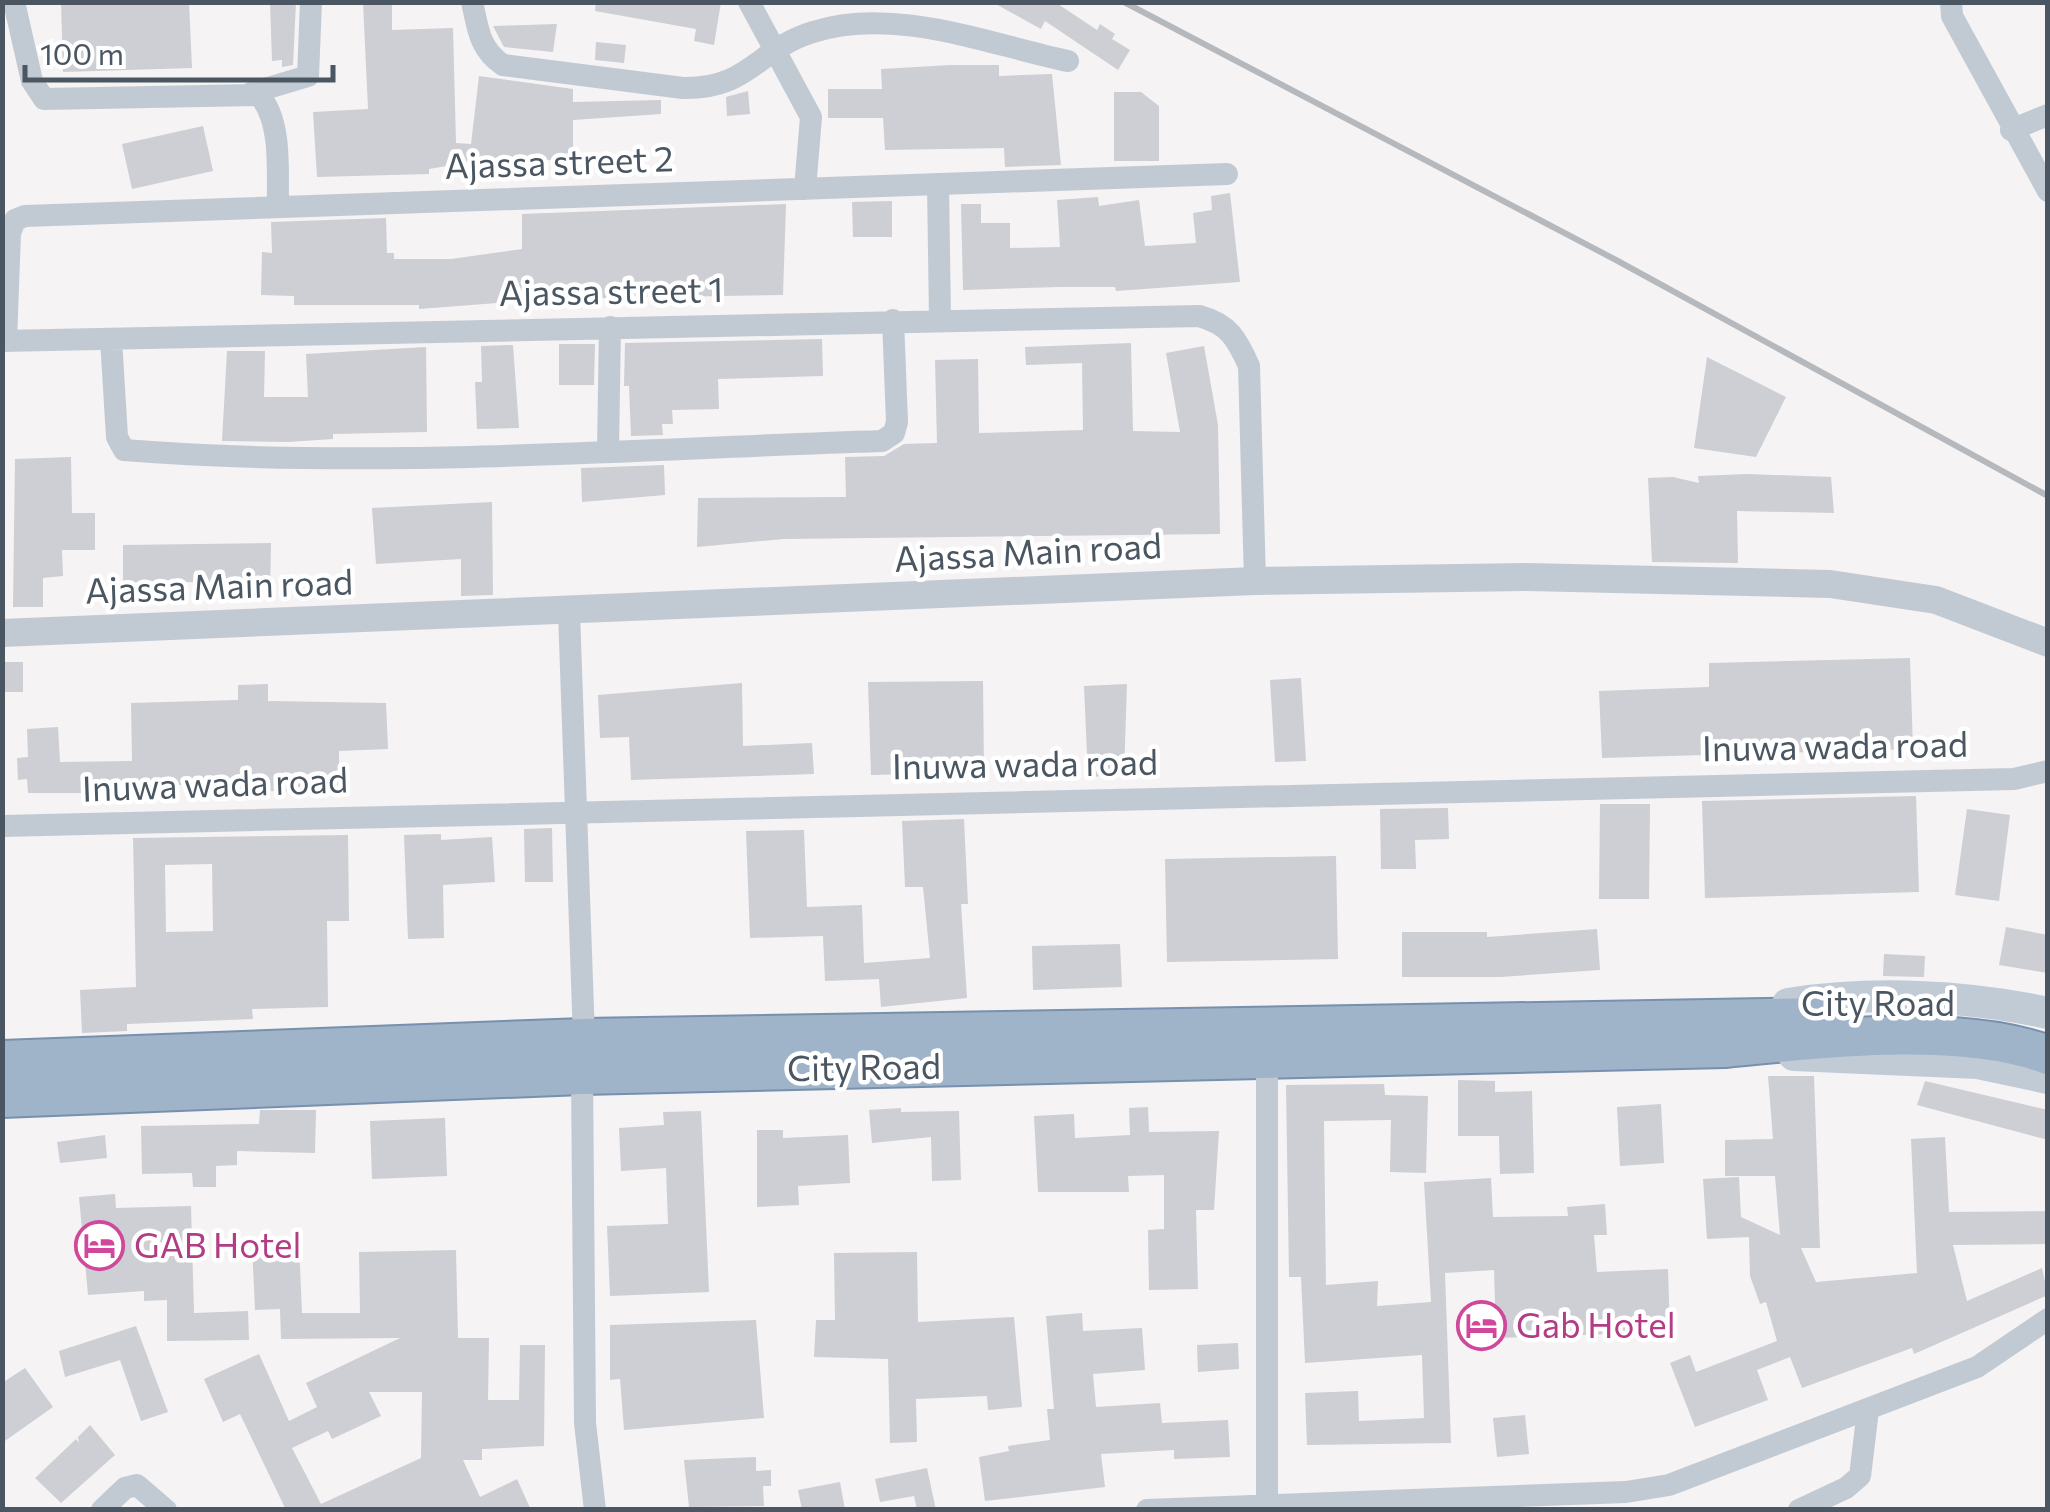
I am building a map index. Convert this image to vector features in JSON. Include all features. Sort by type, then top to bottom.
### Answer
[{"type":"highway","name":"City Road","points":[[2,1098],[583,1057],[1717,1032],[1803,1029],[1931,1016],[1984,1020],[2043,1044]]},
{"type":"highway","name":"City Road","points":[[2,1060],[1267,1058],[1717,1032]]},
{"type":"main road","name":"City Road","points":[[1717,1032],[1816,1000],[1866,997],[1990,1004],[2043,1044]]},
{"type":"main road","name":"City Road","points":[[1717,1032],[1978,1063],[2043,1044]]},
{"type":"street","points":[[14,2],[32,80],[44,99],[251,93],[308,76],[312,2]]},
{"type":"street","points":[[472,2],[488,55],[519,70],[714,88],[735,80],[778,48],[811,32],[871,22],[1068,61]]},
{"type":"street","points":[[750,2],[778,48],[810,116],[804,188]]},
{"type":"street","points":[[1951,2],[1952,16],[2048,191]]},
{"type":"street","points":[[251,93],[259,95],[268,108],[278,152],[278,207]]},
{"type":"street","points":[[2012,130],[2048,115]]},
{"type":"street","name":"Ajassa street 2","points":[[4,341],[10,233],[15,220],[25,216],[1228,174]]},
{"type":"street","points":[[938,184],[940,319]]},
{"type":"street","name":"Ajassa street 1","points":[[4,341],[1199,316],[1220,322],[1236,338],[1249,366],[1255,580]]},
{"type":"street","points":[[111,338],[117,438],[124,450],[232,458],[608,450],[888,438],[897,422],[893,320]]},
{"type":"street","points":[[608,450],[610,326]]},
{"type":"street","name":"Ajassa Main road","points":[[2,633],[1255,580],[1527,577],[1830,584],[1936,600],[2048,643]]},
{"type":"street","points":[[569,612],[583,1057],[585,1423],[595,1510]]},
{"type":"street","name":"Inuwa wada road","points":[[2,826],[2014,779],[2048,771]]},
{"type":"street","points":[[1267,1058],[1267,1506]]},
{"type":"street","points":[[1147,1510],[1626,1492],[1710,1471],[1977,1367],[2048,1319]]},
{"type":"street","points":[[1798,1510],[1846,1488],[1860,1476],[1868,1410]]},
{"type":"street","points":[[102,1510],[125,1488],[137,1485],[166,1510]]},
{"type":"building","points":[[61,2],[189,2],[192,68],[63,72]]},
{"type":"building","points":[[270,2],[296,2],[293,65],[282,67],[282,60],[272,61]]},
{"type":"building","points":[[363,2],[392,2],[392,30],[453,28],[456,143],[471,144],[479,76],[573,89],[573,102],[661,100],[661,114],[573,120],[573,161],[493,158],[429,169],[429,174],[317,177],[313,112],[368,109]]},
{"type":"building","points":[[596,2],[721,2],[714,45],[694,41],[696,29],[595,11]]},
{"type":"building","points":[[992,2],[1055,2],[1097,30],[1100,24],[1115,34],[1112,39],[1130,50],[1118,70],[1045,21],[1041,29]]},
{"type":"building","points":[[557,24],[553,52],[504,47],[493,26]]},
{"type":"building","points":[[596,42],[626,45],[624,63],[595,60]]},
{"type":"building","points":[[999,65],[999,76],[1052,74],[1061,165],[1005,167],[1004,148],[885,150],[883,118],[828,118],[828,89],[882,89],[881,69]]},
{"type":"building","points":[[748,91],[750,114],[727,116],[726,97]]},
{"type":"building","points":[[1114,92],[1141,92],[1159,106],[1159,161],[1114,161]]},
{"type":"building","points":[[203,126],[213,171],[132,189],[122,144]]},
{"type":"building","points":[[1230,193],[1240,282],[1116,291],[1115,287],[963,290],[961,204],[981,204],[981,223],[1010,223],[1010,248],[1060,247],[1057,200],[1098,197],[1099,206],[1139,200],[1145,246],[1196,243],[1193,213],[1212,210],[1211,196]]},
{"type":"building","points":[[892,201],[892,237],[853,237],[852,202]]},
{"type":"building","points":[[786,204],[783,295],[550,299],[419,309],[419,305],[294,305],[294,296],[261,295],[262,252],[272,253],[271,222],[386,218],[387,253],[394,253],[394,259],[451,259],[522,249],[522,214]]},
{"type":"building","points":[[822,339],[823,376],[718,379],[719,409],[672,410],[673,424],[662,424],[663,435],[631,436],[629,386],[624,386],[625,343]]},
{"type":"building","points":[[1131,343],[1133,431],[1180,432],[1166,353],[1204,346],[1218,425],[1220,534],[784,539],[697,547],[698,498],[846,497],[845,457],[884,456],[904,444],[937,443],[935,360],[978,359],[979,433],[1083,430],[1082,363],[1026,365],[1025,347]]},
{"type":"building","points":[[559,344],[595,344],[594,385],[559,385]]},
{"type":"building","points":[[513,345],[519,428],[477,429],[475,382],[482,382],[481,346]]},
{"type":"building","points":[[426,347],[427,432],[333,434],[333,439],[288,442],[222,441],[227,351],[265,351],[264,397],[308,397],[306,354]]},
{"type":"building","points":[[1707,357],[1786,397],[1756,457],[1694,448]]},
{"type":"building","points":[[71,457],[72,513],[95,513],[95,550],[62,550],[63,576],[43,578],[43,607],[13,607],[15,459]]},
{"type":"building","points":[[664,465],[665,495],[582,502],[581,468]]},
{"type":"building","points":[[1698,476],[1831,477],[1834,513],[1737,511],[1738,563],[1652,562],[1648,478],[1673,477],[1699,483]]},
{"type":"building","points":[[492,502],[493,595],[461,596],[461,559],[376,564],[372,508]]},
{"type":"building","points":[[271,543],[270,596],[202,595],[202,582],[123,583],[123,545]]},
{"type":"building","points":[[1910,658],[1913,749],[1602,758],[1599,691],[1709,687],[1709,663]]},
{"type":"building","points":[[2,662],[23,662],[23,692],[2,692]]},
{"type":"building","points":[[1301,678],[1306,761],[1275,762],[1270,680]]},
{"type":"building","points":[[983,681],[984,772],[871,775],[868,682]]},
{"type":"building","points":[[742,683],[743,746],[812,743],[814,774],[631,780],[629,737],[600,738],[598,695]]},
{"type":"building","points":[[268,684],[268,701],[386,703],[388,749],[339,751],[339,792],[271,791],[271,796],[241,797],[240,783],[114,787],[114,793],[28,793],[27,779],[18,780],[17,758],[28,757],[27,729],[58,727],[60,762],[132,761],[131,703],[238,700],[238,685]]},
{"type":"building","points":[[1127,684],[1124,775],[1088,777],[1084,686]]},
{"type":"building","points":[[1916,796],[1919,892],[1705,898],[1702,801]]},
{"type":"building","points":[[1600,804],[1650,804],[1649,899],[1599,899]]},
{"type":"building","points":[[1448,808],[1449,839],[1415,840],[1416,869],[1381,869],[1380,809]]},
{"type":"building","points":[[1967,809],[2010,815],[1999,901],[1955,895]]},
{"type":"building","points":[[964,819],[968,904],[961,904],[967,998],[881,1007],[879,979],[825,981],[823,936],[750,938],[746,831],[804,830],[807,907],[862,905],[864,963],[930,958],[923,887],[905,887],[902,821]]},
{"type":"building","points":[[552,828],[553,882],[525,882],[524,829]]},
{"type":"building","points":[[441,834],[441,840],[492,837],[495,882],[443,885],[444,938],[408,939],[404,835]]},
{"type":"building","points":[[348,835],[349,921],[327,921],[328,1007],[252,1009],[253,1019],[127,1024],[127,1031],[82,1033],[80,990],[136,987],[133,838]],"holes":[[[212,864],[213,931],[166,932],[165,865]]]},
{"type":"building","points":[[1336,856],[1338,959],[1167,962],[1165,859]]},
{"type":"building","points":[[2006,927],[2048,935],[2048,973],[1999,965]]},
{"type":"building","points":[[1597,929],[1600,970],[1501,977],[1402,977],[1402,932],[1487,932],[1487,937]]},
{"type":"building","points":[[1120,944],[1122,987],[1033,990],[1032,946]]},
{"type":"building","points":[[1884,954],[1925,956],[1924,977],[1883,976]]},
{"type":"building","points":[[1768,1076],[1814,1076],[1820,1248],[1801,1248],[1816,1282],[1917,1273],[1911,1139],[1945,1137],[1949,1212],[2048,1211],[2048,1244],[1953,1245],[1967,1301],[2042,1268],[2048,1295],[1914,1354],[1912,1348],[1802,1388],[1790,1357],[1757,1370],[1768,1400],[1695,1427],[1670,1363],[1690,1355],[1696,1372],[1777,1341],[1766,1302],[1760,1304],[1750,1276],[1749,1237],[1707,1239],[1703,1179],[1739,1177],[1741,1217],[1780,1235],[1775,1176],[1725,1176],[1725,1140],[1773,1139]]},
{"type":"building","points":[[1458,1080],[1495,1081],[1495,1092],[1532,1091],[1534,1173],[1500,1174],[1499,1136],[1458,1136]]},
{"type":"building","points":[[1925,1081],[2048,1110],[2048,1140],[1917,1105]]},
{"type":"building","points":[[1384,1084],[1385,1095],[1428,1096],[1426,1173],[1390,1172],[1391,1120],[1324,1121],[1326,1285],[1378,1281],[1377,1306],[1431,1302],[1424,1182],[1491,1178],[1493,1217],[1568,1216],[1567,1207],[1605,1204],[1607,1235],[1594,1235],[1597,1272],[1668,1269],[1670,1332],[1496,1338],[1494,1270],[1445,1273],[1451,1443],[1307,1445],[1305,1393],[1358,1391],[1359,1421],[1424,1418],[1422,1355],[1305,1363],[1301,1277],[1289,1277],[1286,1085]]},
{"type":"building","points":[[1661,1104],[1664,1163],[1620,1166],[1617,1107]]},
{"type":"building","points":[[1148,1107],[1149,1132],[1219,1131],[1214,1210],[1196,1210],[1198,1289],[1149,1290],[1148,1230],[1164,1229],[1164,1175],[1128,1176],[1129,1192],[1038,1192],[1034,1116],[1074,1114],[1075,1138],[1130,1135],[1129,1108]]},
{"type":"building","points":[[901,1108],[901,1112],[959,1111],[961,1180],[932,1181],[931,1137],[872,1143],[869,1110]]},
{"type":"building","points":[[260,1110],[316,1110],[315,1153],[237,1151],[237,1165],[216,1166],[216,1187],[193,1187],[192,1173],[142,1174],[141,1126],[259,1124]]},
{"type":"building","points":[[701,1111],[709,1292],[610,1296],[607,1226],[668,1224],[666,1168],[621,1171],[619,1128],[664,1125],[663,1112]]},
{"type":"building","points":[[445,1118],[447,1176],[372,1179],[370,1121]]},
{"type":"building","points":[[757,1130],[783,1130],[783,1138],[848,1135],[850,1183],[798,1186],[799,1205],[757,1207]]},
{"type":"building","points":[[105,1135],[107,1158],[60,1163],[57,1142]]},
{"type":"building","points":[[115,1194],[116,1208],[191,1206],[194,1313],[248,1311],[249,1340],[167,1341],[167,1300],[144,1301],[144,1291],[88,1295],[79,1197]]},
{"type":"building","points":[[299,1242],[302,1313],[360,1313],[359,1252],[456,1250],[458,1338],[489,1338],[488,1400],[519,1400],[520,1345],[545,1345],[544,1446],[482,1449],[482,1460],[463,1460],[480,1497],[517,1479],[531,1510],[286,1510],[240,1414],[223,1422],[204,1379],[259,1354],[289,1421],[317,1407],[306,1383],[400,1338],[281,1339],[280,1309],[255,1310],[252,1244]],"holes":[[[369,1392],[422,1392],[421,1458],[321,1504],[292,1448],[328,1431],[332,1439],[381,1416]]]},
{"type":"building","points":[[917,1252],[918,1322],[1014,1317],[1022,1407],[988,1410],[987,1396],[916,1399],[917,1442],[890,1443],[888,1359],[814,1357],[816,1320],[835,1320],[834,1253]]},
{"type":"building","points":[[1082,1313],[1083,1331],[1142,1328],[1145,1370],[1093,1374],[1096,1407],[1160,1403],[1162,1423],[1228,1420],[1230,1457],[1174,1459],[1174,1450],[1101,1454],[1105,1487],[985,1501],[979,1457],[1009,1451],[1008,1446],[1050,1440],[1047,1409],[1054,1409],[1046,1316]]},
{"type":"building","points":[[756,1320],[764,1418],[624,1430],[620,1379],[610,1380],[610,1325]]},
{"type":"building","points":[[136,1326],[168,1412],[141,1421],[120,1360],[65,1377],[59,1351]]},
{"type":"building","points":[[1238,1343],[1239,1369],[1198,1372],[1197,1345]]},
{"type":"building","points":[[25,1368],[53,1407],[2,1443],[2,1383]]},
{"type":"building","points":[[1525,1415],[1529,1454],[1497,1457],[1493,1418]]},
{"type":"building","points":[[90,1425],[115,1455],[61,1503],[35,1478],[76,1439],[79,1443],[78,1437]]},
{"type":"building","points":[[756,1457],[756,1471],[771,1470],[771,1486],[763,1486],[764,1506],[689,1507],[684,1460]]},
{"type":"building","points":[[927,1468],[936,1510],[917,1510],[914,1496],[880,1502],[875,1479]]},
{"type":"building","points":[[840,1482],[845,1510],[802,1510],[798,1490]]},
{"type":"railway","points":[[1124,2],[1616,260],[2048,496]]},
{"type":"place","name":"GAB Hotel","points":[[99,1246]]},
{"type":"place","name":"Gab Hotel","points":[[1481,1326]]}]
